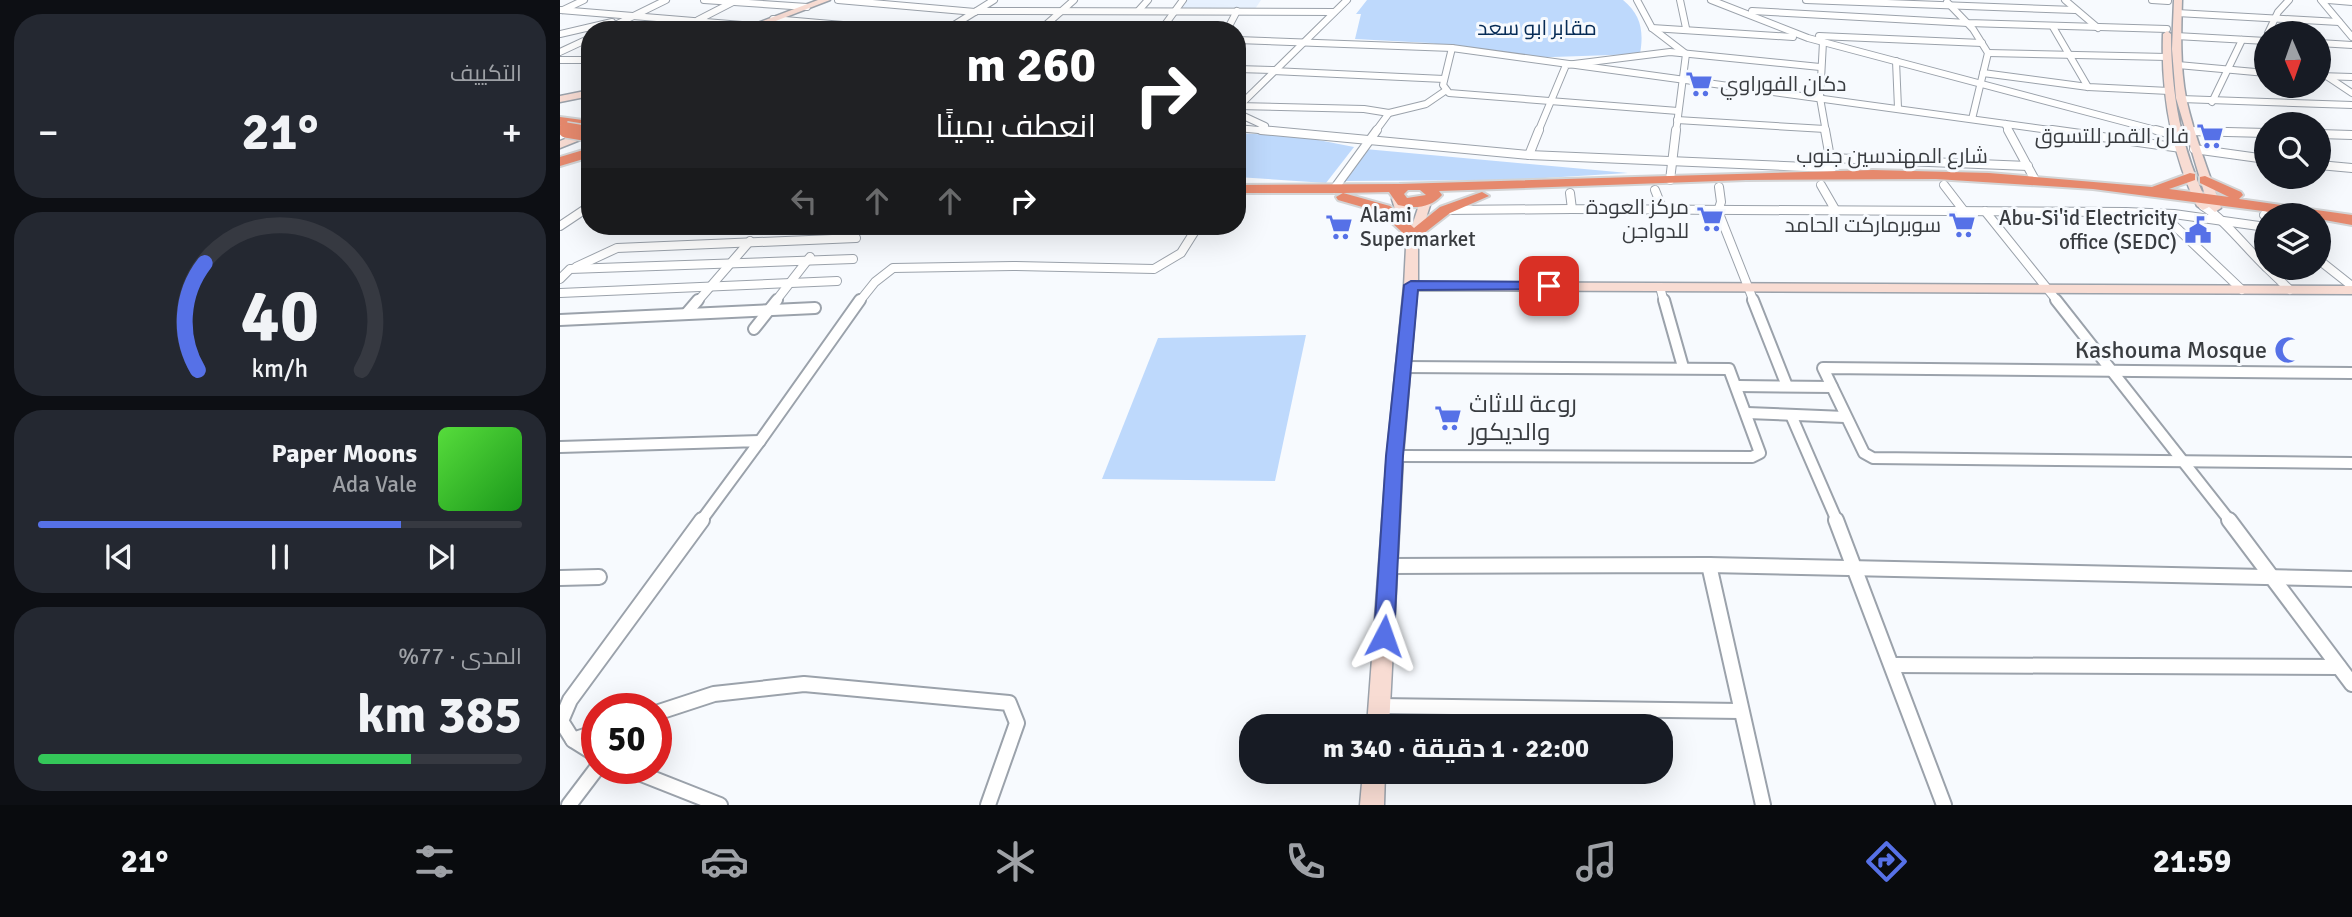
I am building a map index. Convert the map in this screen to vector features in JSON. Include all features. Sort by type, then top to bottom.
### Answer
[{"type":"highway","points":[[561,130],[581,129]]},
{"type":"highway","points":[[560,162],[581,155]]},
{"type":"highway","name":"شارع المهندسين جنوب","points":[[1428,196],[1482,197],[1719,187],[1788,181],[1834,172],[2035,180],[2153,190],[2210,206]]},
{"type":"highway","points":[[2153,190],[2198,178],[2254,209]]},
{"type":"highway","name":"شارع المهندسين جنوب","points":[[1428,196],[1670,180],[1788,181],[1821,185],[1944,185],[2122,195],[2254,214]]},
{"type":"highway","points":[[1246,182],[1339,193],[1385,209],[1413,237],[1446,210],[1482,197]]},
{"type":"highway","points":[[1246,197],[1339,193],[1398,195],[1411,185],[1428,196]]},
{"type":"highway","points":[[1246,189],[1312,189]]},
{"type":"highway","name":"شارع المهندسين جنوب","points":[[2331,219],[2352,220]]},
{"type":"highway","points":[[2331,225],[2352,228]]},
{"type":"main road","points":[[768,21],[826,0]]},
{"type":"main road","points":[[2168,0],[2181,99],[2194,149],[2198,178]]},
{"type":"main road","points":[[2178,0],[2167,57],[2169,91],[2181,148],[2210,206]]},
{"type":"main road","points":[[560,99],[581,95]]},
{"type":"main road","points":[[560,145],[581,133]]},
{"type":"main road","points":[[1398,195],[1413,237]]},
{"type":"main road","points":[[1379,714],[1395,456],[1413,237],[1428,196]]},
{"type":"main road","points":[[1411,285],[2350,290]]},
{"type":"main road","points":[[1372,805],[1373,784]]},
{"type":"street","points":[[561,10],[584,0]]},
{"type":"street","points":[[621,21],[666,0]]},
{"type":"street","points":[[704,0],[807,7]]},
{"type":"street","points":[[838,0],[976,12],[1334,12]]},
{"type":"street","points":[[961,21],[994,0]]},
{"type":"street","points":[[1050,21],[1074,0]]},
{"type":"street","points":[[1139,10],[1149,0]]},
{"type":"street","points":[[1168,21],[1183,0]]},
{"type":"street","points":[[1260,11],[1265,0]]},
{"type":"street","points":[[1246,100],[1347,0]]},
{"type":"street","points":[[1637,0],[1652,29],[1686,54]]},
{"type":"street","points":[[1680,0],[1686,28]]},
{"type":"street","points":[[1711,0],[1823,42],[1953,75],[2169,91]]},
{"type":"street","points":[[1725,0],[1811,37],[1953,75]]},
{"type":"street","points":[[1806,0],[1947,2],[2075,9]]},
{"type":"street","points":[[2065,0],[2098,28]]},
{"type":"street","points":[[2152,0],[2168,0]]},
{"type":"street","points":[[2274,21],[2289,0]]},
{"type":"street","points":[[2320,0],[2352,37]]},
{"type":"street","points":[[2328,0],[2352,2]]},
{"type":"street","points":[[698,20],[735,1]]},
{"type":"street","points":[[1947,2],[1968,23],[1988,53],[1972,119]]},
{"type":"street","points":[[561,10],[707,21]]},
{"type":"street","points":[[1232,21],[1237,11]]},
{"type":"street","points":[[1752,11],[2172,32],[2242,40],[2254,38]]},
{"type":"street","points":[[2177,13],[2339,22]]},
{"type":"street","points":[[614,21],[628,17]]},
{"type":"street","points":[[773,19],[796,21]]},
{"type":"street","points":[[2053,27],[2072,55],[2088,87]]},
{"type":"street","points":[[1652,29],[1686,28],[1811,37],[1982,43]]},
{"type":"street","points":[[560,36],[581,30]]},
{"type":"street","points":[[560,36],[581,39]]},
{"type":"street","points":[[1246,40],[1452,48],[2181,148]]},
{"type":"street","points":[[2212,102],[2242,40]]},
{"type":"street","points":[[1246,129],[1529,155],[1834,172],[1820,98],[1823,42]]},
{"type":"street","points":[[560,52],[581,43]]},
{"type":"street","points":[[2331,44],[2352,45]]},
{"type":"street","points":[[1445,91],[1444,79],[1452,48]]},
{"type":"street","points":[[1566,65],[1657,53],[1820,67]]},
{"type":"street","points":[[1988,53],[2167,57]]},
{"type":"street","points":[[1670,180],[1686,54]]},
{"type":"street","points":[[560,60],[581,60]]},
{"type":"street","points":[[1896,61],[1898,108]]},
{"type":"street","points":[[1529,155],[1566,65]]},
{"type":"street","points":[[2178,65],[2254,72]]},
{"type":"street","points":[[1246,70],[1444,79]]},
{"type":"street","points":[[2331,76],[2352,77]]},
{"type":"street","points":[[1981,79],[2092,112],[2177,133]]},
{"type":"street","points":[[2331,81],[2352,93]]},
{"type":"street","points":[[1246,108],[1364,109],[1389,113],[1426,104],[1445,91],[1678,111]]},
{"type":"street","points":[[2181,99],[2352,105]]},
{"type":"street","points":[[1246,113],[1278,131]]},
{"type":"street","points":[[1339,193],[1368,139],[1389,113]]},
{"type":"street","points":[[1677,120],[1825,129]]},
{"type":"street","points":[[2005,124],[2035,180]]},
{"type":"street","points":[[2189,131],[2254,133]]},
{"type":"street","points":[[2331,135],[2351,136]]},
{"type":"street","points":[[2194,149],[2254,157]]},
{"type":"street","points":[[1830,158],[2028,166]]},
{"type":"street","points":[[2331,166],[2352,169]]},
{"type":"street","points":[[1821,185],[1836,211]]},
{"type":"street","points":[[1944,185],[1964,211]]},
{"type":"street","points":[[1719,187],[1721,202],[1718,211],[1787,386]]},
{"type":"street","points":[[1655,190],[1663,210]]},
{"type":"street","points":[[1570,193],[1572,209]]},
{"type":"street","points":[[1446,210],[2161,213],[2210,206],[2231,234],[2254,254]]},
{"type":"street","points":[[1985,211],[2185,461],[2352,684]]},
{"type":"street","points":[[560,226],[581,212]]},
{"type":"street","points":[[2161,213],[2242,290]]},
{"type":"street","points":[[581,745],[573,740],[561,721],[570,700],[760,441],[837,329],[875,282],[893,268],[1013,266],[1154,269],[1170,264],[1183,254],[1193,235]]},
{"type":"street","points":[[560,279],[570,269],[617,248],[856,238]]},
{"type":"street","points":[[686,314],[710,288],[726,265],[750,241]]},
{"type":"street","points":[[570,269],[726,265],[809,258],[853,259]]},
{"type":"street","points":[[754,330],[809,258]]},
{"type":"street","points":[[2331,272],[2350,290]]},
{"type":"street","points":[[2281,280],[2290,290]]},
{"type":"street","points":[[560,293],[837,281]]},
{"type":"street","points":[[1660,287],[1682,367]]},
{"type":"street","points":[[560,320],[815,308]]},
{"type":"street","points":[[2352,373],[1823,366],[1864,453],[1873,458],[2352,463]]},
{"type":"street","points":[[1395,456],[1757,457],[1760,453],[1730,369],[1402,367]]},
{"type":"street","points":[[1738,386],[1832,387]]},
{"type":"street","points":[[1747,413],[1845,417]]},
{"type":"street","points":[[1791,415],[1893,665],[1944,805]]},
{"type":"street","points":[[560,447],[760,441]]},
{"type":"street","points":[[1709,565],[1763,805]]},
{"type":"street","points":[[1389,566],[1709,565],[2352,579]]},
{"type":"street","points":[[560,578],[599,577]]},
{"type":"street","points":[[1893,665],[2339,667]]},
{"type":"street","points":[[672,708],[714,694],[804,684],[1009,703],[1017,723],[988,805]]},
{"type":"street","points":[[1379,706],[1740,711]]},
{"type":"street","points":[[573,740],[581,737]]},
{"type":"street","points":[[569,805],[585,784]]},
{"type":"street","points":[[667,784],[720,805]]},
{"type":"shaded area","points":[[1186,0],[1261,0],[1255,9],[1181,9]]},
{"type":"green space","name":"مقابر ابو سعد","points":[[1367,0],[1623,0],[1640,24],[1640,54],[1522,58],[1430,43],[1355,39],[1361,14],[1356,14]]},
{"type":"green space","points":[[1246,134],[1303,137],[1354,147],[1326,183],[1246,178]]},
{"type":"green space","points":[[1365,149],[1628,173],[1511,180],[1344,181]]},
{"type":"green space","points":[[1306,335],[1275,481],[1102,479],[1158,338]]},
{"type":"place","name":"دكان الفوراوي","points":[[1699,84]]},
{"type":"place","name":"فال القمر للتسوق","points":[[2210,136]]},
{"type":"place","name":"مركز العودة للدواجن","points":[[1710,219]]},
{"type":"place","name":"سوبرماركت الحامد","points":[[1962,225]]},
{"type":"place","name":"Alami Supermarket","points":[[1339,227]]},
{"type":"place","name":"Abu-Si'id Electricity office (SEDC)","points":[[2198,230]]},
{"type":"place","name":"Kashouma Mosque","points":[[2288,350]]},
{"type":"place","name":"روعة للاثاث والديكور","points":[[1448,418]]},
{"type":"route","points":[[1384,636],[1395,456],[1411,285],[1549,286]]}]
